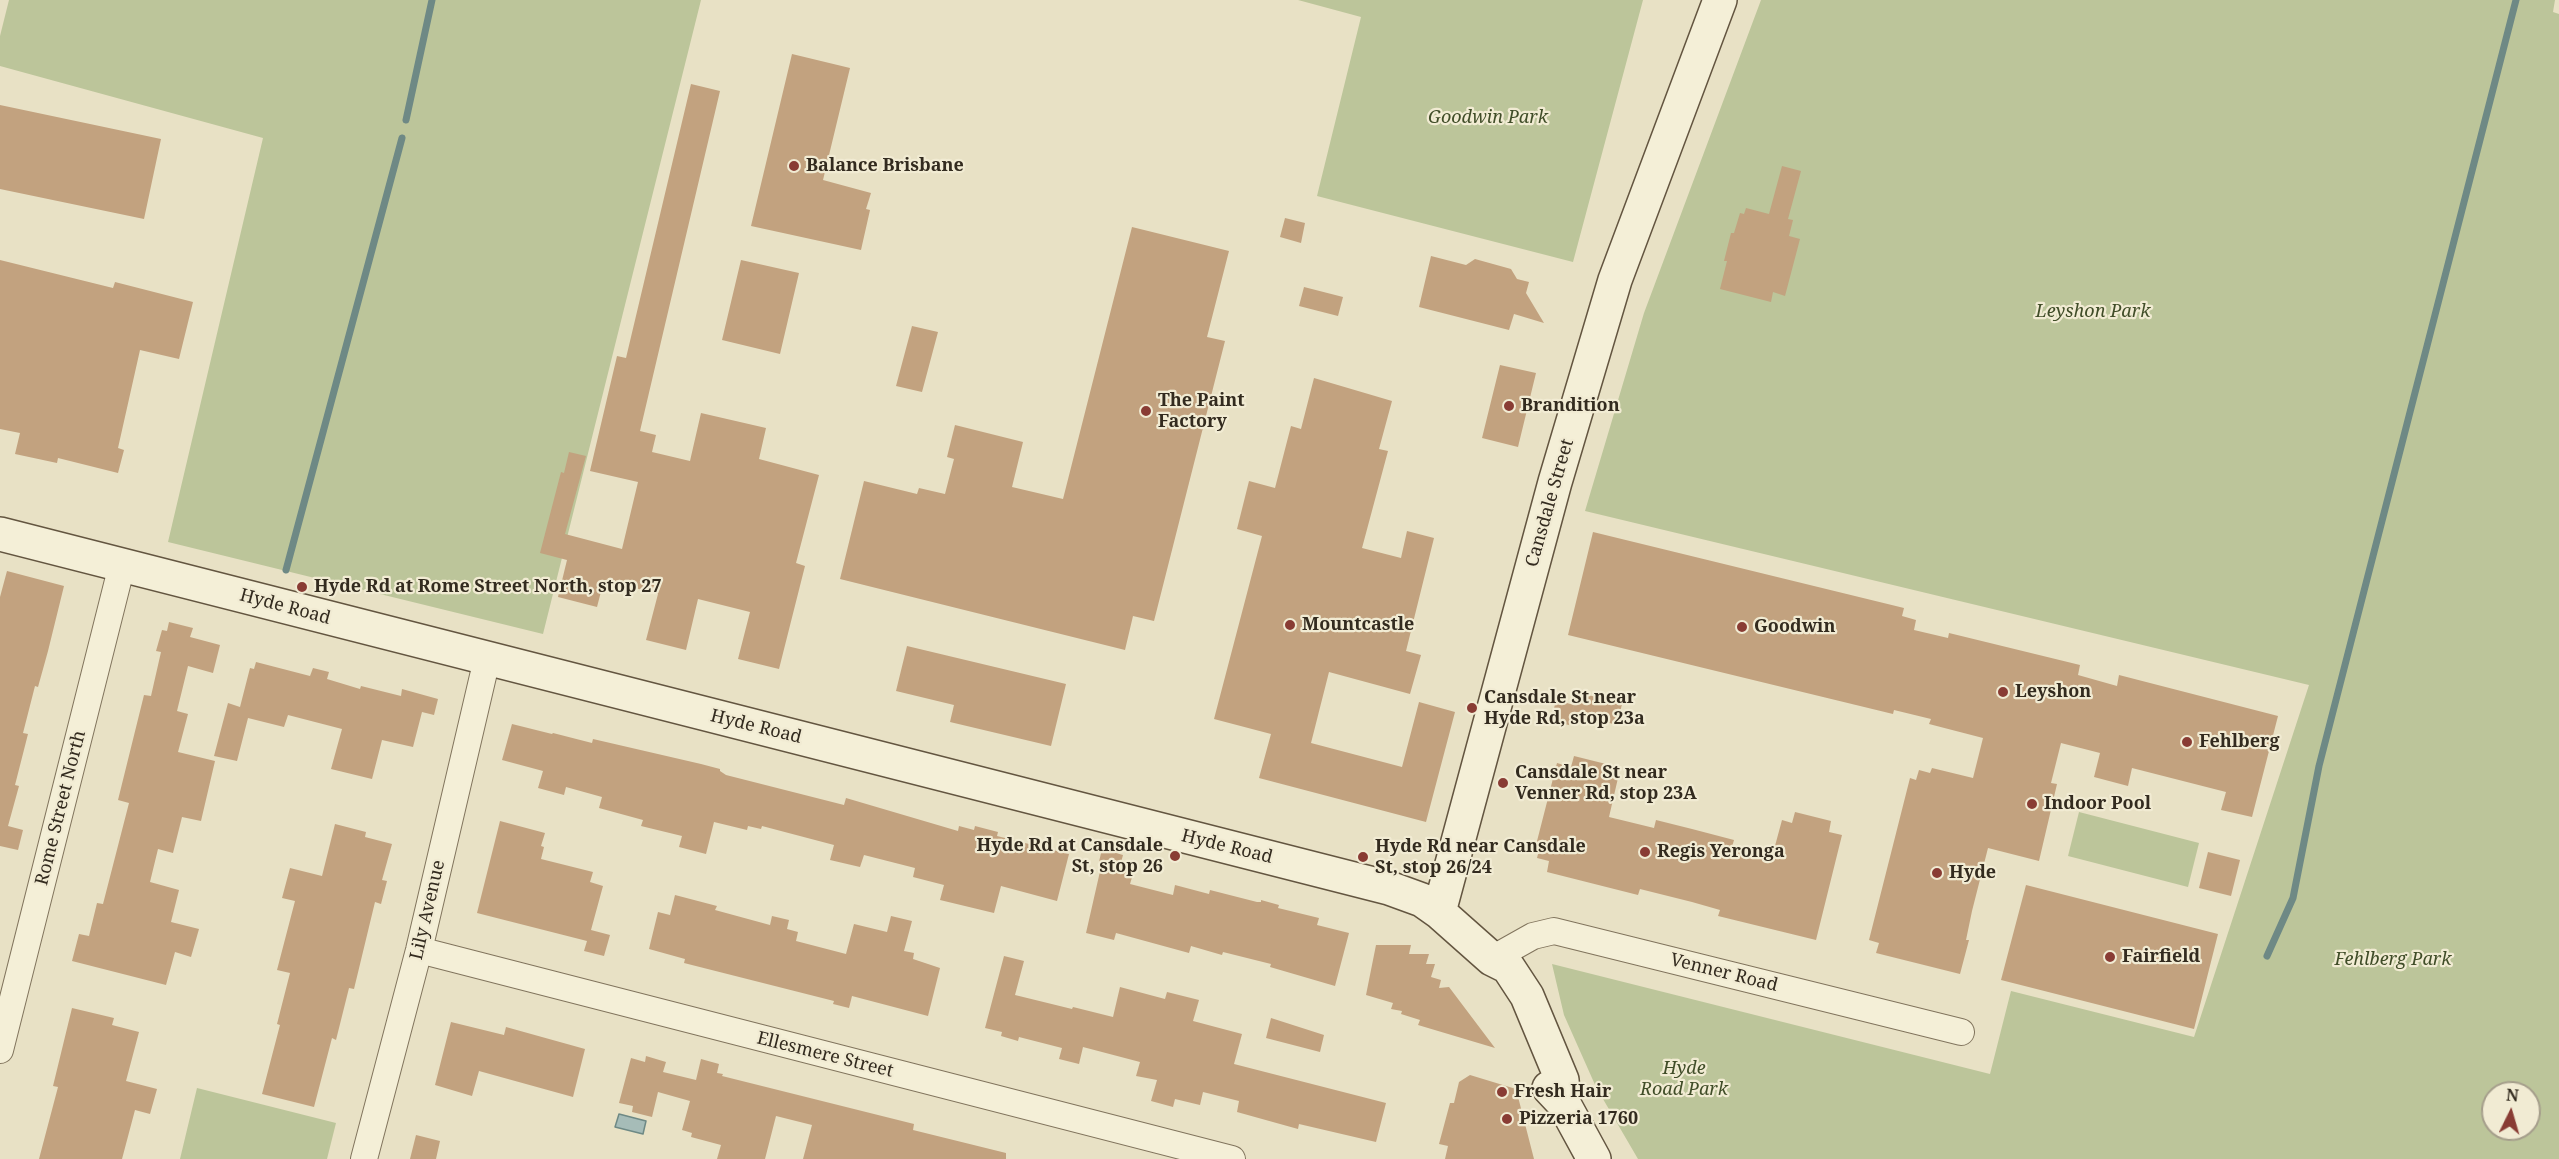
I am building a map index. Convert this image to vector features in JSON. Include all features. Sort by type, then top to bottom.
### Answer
[{"type":"street","name":"Cansdale Street","points":[[1439,912],[1555,482],[1615,280],[1720,0]]},
{"type":"street","name":"Hyde Road","points":[[0,534],[1365,881],[1422,900],[1492,959],[1508,967],[1527,996],[1562,1080],[1564,1104],[1594,1159]]},
{"type":"street","name":"Rome Street North","points":[[0,1050],[122,565]]},
{"type":"street","name":"Lily Avenue","points":[[364,1159],[419,950],[487,659]]},
{"type":"street","name":"Venner Road","points":[[1492,959],[1533,936],[1554,931],[1961,1032]]},
{"type":"street","name":"Ellesmere Street","points":[[419,950],[1232,1159]]},
{"type":"green space","points":[[9,0],[701,0],[543,634],[168,542],[263,138],[0,66],[0,36]]},
{"type":"green space","name":"Goodwin Park","points":[[1298,0],[1643,0],[1573,262],[1317,196],[1361,17]]},
{"type":"green space","points":[[1761,0],[2555,0],[2553,12],[2559,14],[2559,1159],[1638,1159],[1596,1087],[1564,1015],[1552,964],[1990,1074],[2011,991],[2194,1037],[2309,685],[1585,511],[1644,313]]},
{"type":"green space","points":[[2079,812],[2199,843],[2188,887],[2068,856]]},
{"type":"green space","points":[[197,1088],[336,1123],[327,1159],[180,1159]]},
{"type":"water","points":[[619,1114],[646,1121],[643,1134],[615,1127]]},
{"type":"building","points":[[792,54],[850,68],[823,180],[871,193],[866,209],[870,210],[861,250],[751,226]]},
{"type":"building","points":[[691,84],[720,91],[640,431],[656,435],[652,452],[690,461],[701,413],[766,428],[759,459],[819,475],[796,563],[805,566],[779,669],[738,659],[750,612],[698,599],[686,650],[646,640],[658,594],[604,580],[597,607],[558,597],[567,560],[540,553],[561,472],[564,473],[569,452],[586,456],[565,534],[622,549],[638,482],[590,471],[617,356],[626,358]]},
{"type":"building","points":[[0,105],[161,139],[144,219],[0,189]]},
{"type":"building","points":[[1782,166],[1801,171],[1788,219],[1793,220],[1789,236],[1800,239],[1785,296],[1773,292],[1771,302],[1720,289],[1731,233],[1734,233],[1740,213],[1744,214],[1746,208],[1769,214]]},
{"type":"building","points":[[1285,218],[1305,223],[1301,243],[1280,237]]},
{"type":"building","name":"The Paint Factory","points":[[1132,227],[1229,251],[1207,337],[1225,341],[1154,621],[1133,616],[1125,650],[840,579],[864,481],[917,494],[919,488],[945,494],[954,459],[947,457],[955,425],[1023,442],[1012,487],[1063,499]]},
{"type":"building","points":[[1431,256],[1466,265],[1475,259],[1511,269],[1517,279],[1529,282],[1526,293],[1544,323],[1514,314],[1509,330],[1419,307]]},
{"type":"building","points":[[0,260],[113,288],[115,282],[193,302],[179,359],[140,350],[118,448],[124,450],[118,473],[58,458],[57,463],[15,454],[20,433],[0,429]]},
{"type":"building","points":[[741,260],[799,273],[780,354],[722,340]]},
{"type":"building","points":[[1304,287],[1343,297],[1338,316],[1299,306]]},
{"type":"building","points":[[912,326],[938,332],[922,392],[896,386]]},
{"type":"building","name":"Brandition","points":[[1500,365],[1536,373],[1518,447],[1482,438]]},
{"type":"building","name":"Mountcastle","points":[[1314,378],[1392,401],[1379,449],[1388,451],[1362,548],[1401,558],[1407,531],[1434,538],[1406,651],[1421,655],[1410,694],[1329,672],[1311,743],[1402,767],[1419,702],[1455,712],[1426,822],[1259,778],[1271,734],[1214,719],[1262,536],[1237,529],[1249,481],[1275,488],[1291,426],[1301,429]]},
{"type":"building","points":[[1593,532],[1904,608],[1902,616],[1916,620],[1914,630],[1948,638],[1949,633],[2080,665],[2078,675],[2117,686],[2119,675],[2278,716],[2252,817],[2221,810],[2226,792],[2132,768],[2128,786],[2094,777],[2100,753],[2061,743],[2051,783],[2057,784],[2039,861],[1988,848],[1972,911],[1966,940],[1969,940],[1960,974],[1876,953],[1879,943],[1869,940],[1910,778],[1916,780],[1919,770],[1930,773],[1932,768],[1973,778],[1983,738],[1929,724],[1931,719],[1894,710],[1893,714],[1568,635]]},
{"type":"building","points":[[7,571],[64,586],[38,687],[35,686],[23,733],[28,734],[15,785],[19,786],[8,826],[23,830],[18,850],[0,846],[0,597]]},
{"type":"building","points":[[169,622],[193,628],[190,637],[220,645],[213,673],[188,666],[177,711],[188,714],[178,752],[215,761],[201,821],[182,817],[173,853],[158,849],[150,882],[179,890],[171,922],[199,929],[191,957],[175,952],[166,985],[72,961],[79,934],[89,936],[97,903],[103,904],[129,803],[118,800],[144,695],[151,696],[161,652],[156,651],[162,630],[167,631]]},
{"type":"building","points":[[907,646],[1066,684],[1051,746],[950,722],[954,705],[896,691]]},
{"type":"building","points":[[256,662],[310,676],[313,668],[329,672],[327,679],[360,689],[361,686],[401,696],[402,689],[438,699],[434,715],[422,712],[413,747],[382,740],[372,779],[331,769],[342,729],[288,715],[284,727],[248,718],[237,761],[214,756],[228,703],[240,707],[250,668],[254,669]]},
{"type":"building","points":[[1577,692],[1622,704],[1617,725],[1572,713]]},
{"type":"building","points":[[1556,700],[1574,705],[1569,725],[1551,721]]},
{"type":"building","points":[[512,724],[592,743],[593,739],[701,764],[720,769],[726,775],[844,805],[846,798],[958,831],[959,826],[974,830],[975,826],[998,832],[997,836],[1069,854],[1057,901],[1001,886],[994,913],[940,900],[944,885],[913,877],[915,868],[864,855],[860,867],[830,860],[834,845],[762,826],[761,829],[748,826],[747,830],[714,822],[706,854],[679,847],[682,836],[641,826],[643,820],[599,808],[602,797],[566,787],[564,795],[538,788],[543,771],[502,760]]},
{"type":"building","name":"Regis Yeronga","points":[[1574,756],[1610,765],[1608,776],[1618,778],[1609,817],[1654,828],[1656,820],[1734,840],[1732,847],[1772,857],[1782,820],[1792,823],[1795,812],[1831,821],[1829,832],[1842,835],[1816,940],[1718,916],[1720,910],[1692,902],[1640,889],[1638,895],[1547,872],[1549,861],[1537,858],[1540,846],[1536,845],[1557,763],[1571,767]]},
{"type":"building","points":[[500,821],[545,833],[541,846],[544,847],[541,859],[593,872],[590,882],[603,886],[591,930],[610,935],[604,956],[584,951],[587,941],[477,913]]},
{"type":"building","points":[[335,824],[366,832],[365,837],[392,844],[382,880],[387,881],[381,904],[375,902],[354,989],[349,988],[336,1040],[332,1038],[314,1107],[262,1094],[280,1025],[277,1024],[290,973],[277,970],[295,901],[282,898],[290,868],[322,876]]},
{"type":"building","points":[[1102,849],[1123,855],[1119,870],[1133,874],[1130,884],[1173,895],[1175,885],[1209,894],[1210,890],[1257,902],[1261,900],[1279,905],[1278,908],[1319,918],[1317,925],[1349,933],[1335,986],[1270,967],[1271,964],[1223,952],[1222,955],[1191,946],[1189,953],[1116,933],[1114,940],[1086,933],[1101,867],[1098,866]]},
{"type":"building","points":[[2208,852],[2240,860],[2231,896],[2199,888]]},
{"type":"building","name":"Fairfield","points":[[2026,885],[2218,934],[2194,1029],[2001,980]]},
{"type":"building","points":[[675,895],[717,906],[715,910],[770,925],[772,916],[789,920],[787,929],[798,932],[796,941],[846,954],[854,924],[887,932],[891,916],[912,921],[904,951],[914,953],[913,959],[940,968],[928,1016],[852,996],[849,1008],[833,1004],[834,1001],[684,963],[685,959],[649,949],[658,912],[670,915]]},
{"type":"building","points":[[1376,945],[1411,945],[1409,954],[1429,954],[1426,964],[1435,964],[1431,977],[1441,980],[1439,988],[1449,987],[1495,1048],[1418,1025],[1420,1020],[1401,1014],[1402,1011],[1391,1009],[1393,1003],[1366,995]]},
{"type":"building","points":[[1004,956],[1024,961],[1015,995],[1072,1009],[1073,1007],[1113,1017],[1120,987],[1165,999],[1167,992],[1199,1000],[1193,1021],[1242,1034],[1234,1064],[1386,1103],[1376,1142],[1299,1124],[1298,1129],[1237,1112],[1239,1101],[1203,1092],[1200,1105],[1175,1099],[1173,1107],[1151,1101],[1157,1080],[1136,1076],[1140,1062],[1083,1047],[1079,1064],[1059,1059],[1062,1048],[1019,1037],[1018,1041],[1001,1036],[1002,1032],[985,1028]]},
{"type":"building","points":[[72,1008],[114,1018],[112,1025],[139,1032],[126,1081],[157,1089],[150,1114],[135,1110],[122,1159],[39,1159],[58,1087],[53,1086]]},
{"type":"building","points":[[1271,1018],[1324,1035],[1320,1052],[1266,1038]]},
{"type":"building","points":[[451,1022],[504,1035],[506,1027],[585,1049],[573,1097],[479,1071],[472,1096],[435,1085]]},
{"type":"building","points":[[646,1056],[666,1062],[663,1072],[696,1080],[701,1059],[719,1064],[717,1073],[723,1074],[722,1076],[914,1124],[913,1130],[1006,1153],[1006,1159],[803,1159],[812,1125],[776,1116],[765,1159],[717,1159],[721,1145],[691,1137],[692,1133],[682,1130],[690,1101],[658,1092],[652,1117],[632,1112],[633,1106],[619,1103],[631,1058],[645,1062]]},
{"type":"building","points":[[1470,1075],[1516,1089],[1534,1159],[1445,1159],[1448,1146],[1439,1144],[1450,1103],[1454,1103],[1459,1082]]},
{"type":"building","points":[[416,1135],[440,1141],[436,1159],[410,1159]]},
{"type":"waterway","points":[[406,120],[432,0]]},
{"type":"waterway","points":[[2267,956],[2293,898],[2319,766],[2516,0]]},
{"type":"waterway","points":[[286,570],[402,138]]},
{"type":"place","name":"Balance Brisbane","points":[[794,166]]},
{"type":"place","name":"Brandition","points":[[1509,406]]},
{"type":"place","name":"The Paint Factory","points":[[1146,411]]},
{"type":"place","name":"Hyde Rd at Rome Street North, stop 27","points":[[302,587]]},
{"type":"place","name":"Mountcastle","points":[[1290,625]]},
{"type":"place","name":"Goodwin","points":[[1742,627]]},
{"type":"place","name":"Leyshon","points":[[2003,692]]},
{"type":"place","name":"Cansdale St near Hyde Rd, stop 23a","points":[[1472,708]]},
{"type":"place","name":"Fehlberg","points":[[2187,742]]},
{"type":"place","name":"Cansdale St near Venner Rd, stop 23A","points":[[1503,783]]},
{"type":"place","name":"Indoor Pool","points":[[2032,804]]},
{"type":"place","name":"Regis Yeronga","points":[[1645,852]]},
{"type":"place","name":"Hyde Rd at Cansdale St, stop 26","points":[[1175,856]]},
{"type":"place","name":"Hyde Rd near Cansdale St, stop 26/24","points":[[1363,857]]},
{"type":"place","name":"Hyde","points":[[1937,873]]},
{"type":"place","name":"Fairfield","points":[[2110,957]]},
{"type":"place","name":"Fresh Hair","points":[[1502,1092]]},
{"type":"place","name":"Pizzeria 1760","points":[[1507,1119]]},
{"type":"park label","name":"Leyshon Park","points":[[2093,312]]},
{"type":"park label","name":"Fehlberg Park","points":[[2393,960]]},
{"type":"park label","name":"Hyde Road Park","points":[[1684,1079]]}]
